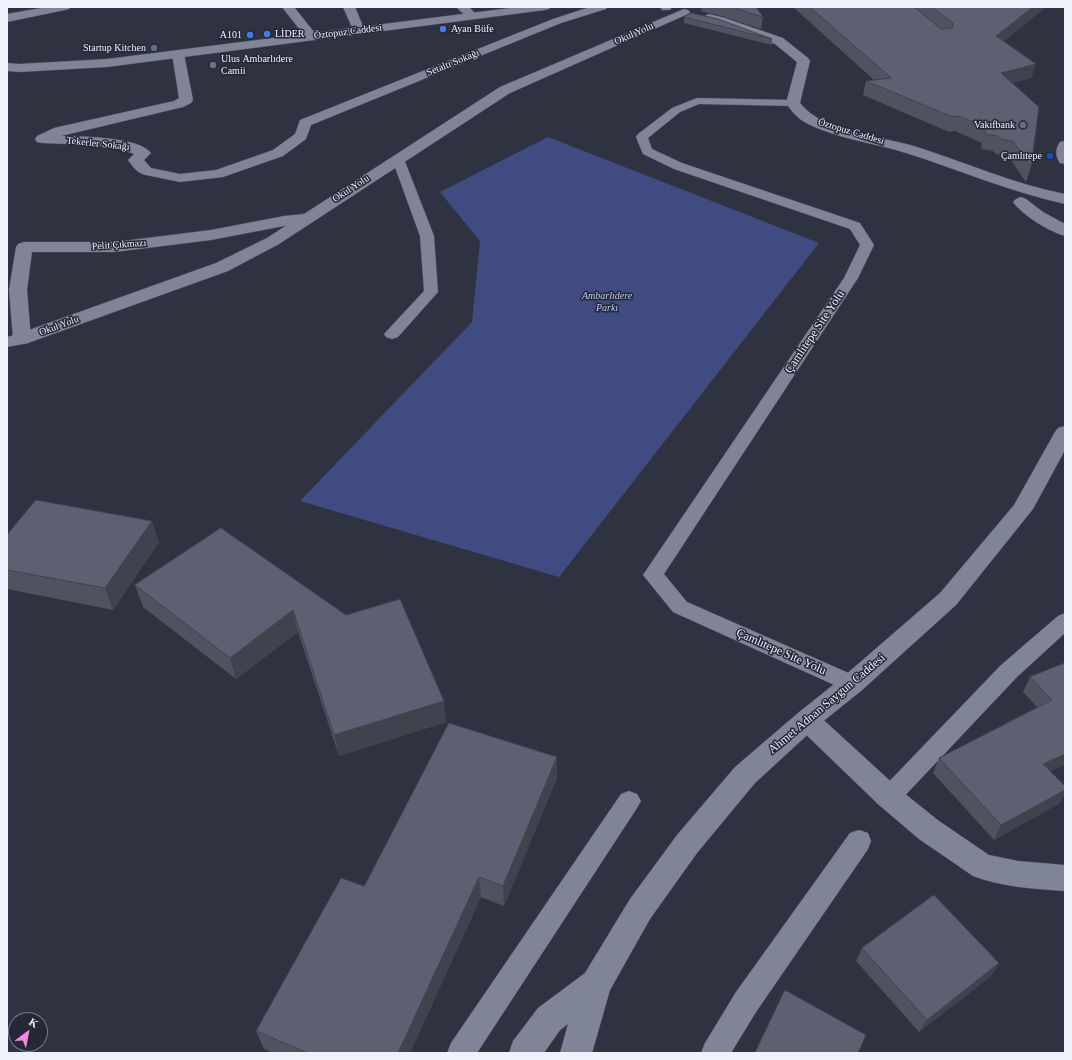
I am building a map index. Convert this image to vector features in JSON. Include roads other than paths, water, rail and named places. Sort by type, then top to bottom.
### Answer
[{"type":"street","points":[[10,14],[65,7]]},
{"type":"street","points":[[288,7],[312,37]]},
{"type":"street","points":[[349,7],[359,31]]},
{"type":"street","points":[[462,7],[472,16]]},
{"type":"street","name":"Öztopuz Caddesi","points":[[7,67],[19,68],[107,63],[545,7]]},
{"type":"street","name":"Setaltı Sokağı","points":[[305,123],[557,21],[602,7]]},
{"type":"street","points":[[663,7],[721,20],[779,40],[804,61],[793,103]]},
{"type":"street","name":"Okul Yolu","points":[[15,341],[222,268],[273,241],[505,90],[684,12]]},
{"type":"street","name":"Tekerler Sokağı","points":[[178,54],[186,100],[178,104],[59,131],[42,139],[107,143],[133,147],[144,153],[135,160],[146,170],[180,178],[218,174],[278,152],[301,136],[305,123]]},
{"type":"street","name":"Öztopuz Caddesi","points":[[793,103],[798,110],[813,121],[838,131],[910,150],[990,180],[1065,200]]},
{"type":"street","points":[[1065,145],[1063,150],[1065,160]]},
{"type":"street","name":"Öztopuz Caddesi","points":[[990,180],[1021,202],[1065,214]]},
{"type":"street","points":[[1021,202],[1036,215],[1065,231]]},
{"type":"street","name":"Pelit Çıkmazı","points":[[15,341],[18,290],[24,247],[115,247],[211,236],[284,221],[305,219]]},
{"type":"street","name":"Ahmet Adnan Saygun Caddesi","points":[[576,1053],[596,984],[640,909],[687,844],[745,775],[807,720],[852,684],[948,599],[1022,509],[1065,432]]},
{"type":"street","points":[[807,720],[890,797],[929,830],[983,867],[1018,874],[1065,878]]},
{"type":"street","name":"Ahmet Adnan Saygun Caddesi","points":[[525,1053],[549,1019],[596,984]]},
{"type":"lane","name":"Çamlıtepe Site Yolu","points":[[793,103],[697,101],[676,110],[642,137],[647,151],[678,166],[855,226],[867,244],[851,278],[654,575],[680,606],[852,684]]},
{"type":"lane","points":[[392,334],[431,292],[427,236],[398,159]]},
{"type":"lane","points":[[890,797],[1009,671],[1065,621]]},
{"type":"lane","points":[[461,1053],[629,801]]},
{"type":"lane","points":[[715,1053],[746,1002],[859,842]]},
{"type":"place","name":"Ayan Büfe","points":[[443,29]]},
{"type":"place","name":"LİDER","points":[[267,34]]},
{"type":"place","name":"A101","points":[[250,35]]},
{"type":"place","name":"Startup Kitchen","points":[[154,48]]},
{"type":"place","name":"Ulus Ambarlıdere Camii","points":[[213,65]]},
{"type":"place","name":"Vakıfbank","points":[[1023,125]]},
{"type":"place","name":"Çamlıtepe","points":[[1050,156]]},
{"type":"park label","name":"Ambarlıdere Parkı","points":[[607,302]]}]
